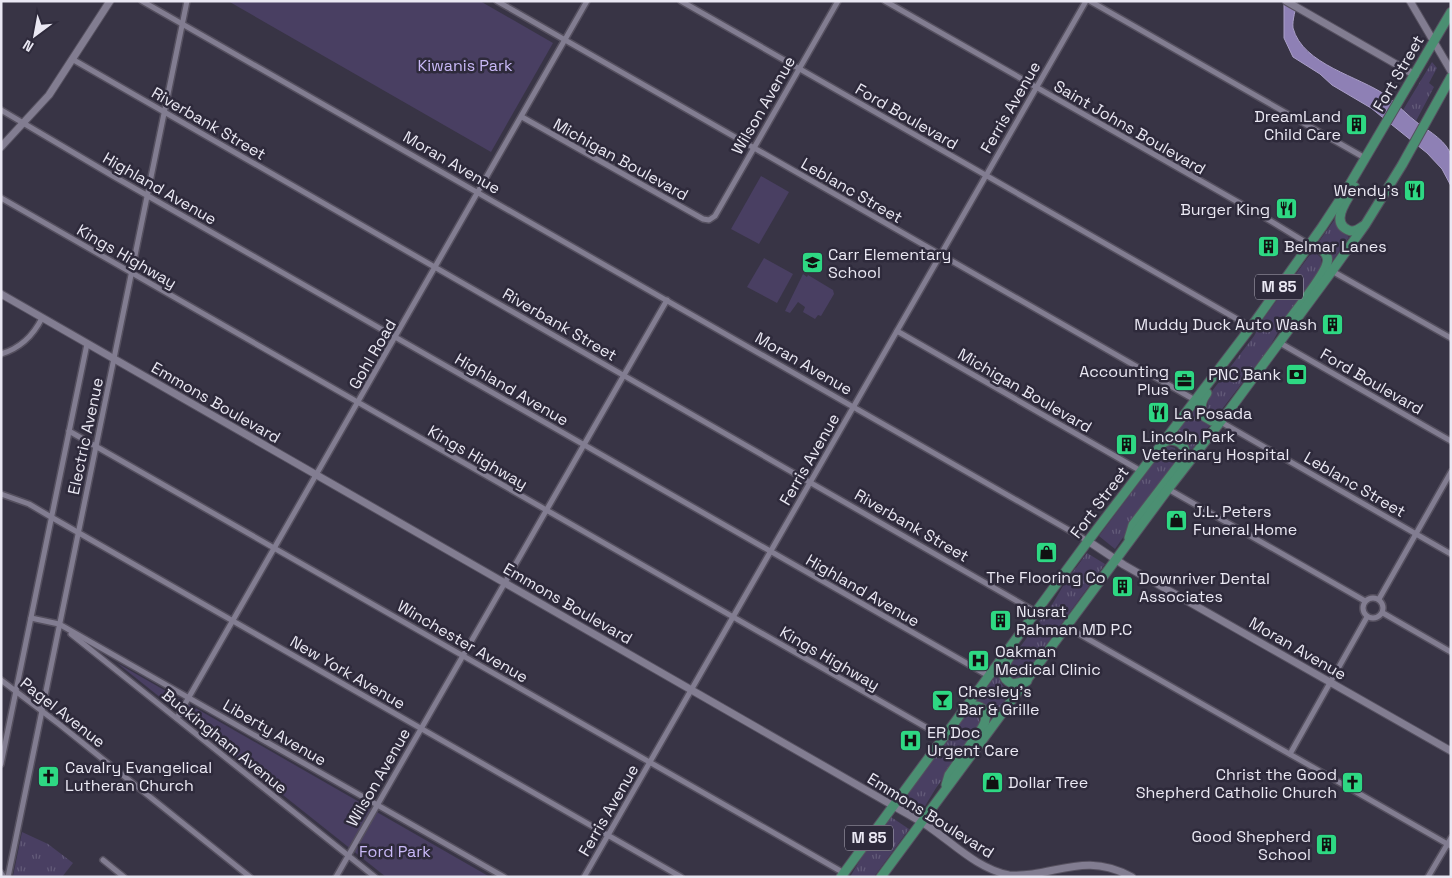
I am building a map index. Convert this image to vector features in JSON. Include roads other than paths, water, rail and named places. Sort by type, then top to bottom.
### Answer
[{"type":"main road","name":"Fort Street","points":[[844,874],[892,805],[1160,445],[1251,327],[1310,245],[1335,209],[1451,12]]},
{"type":"main road","name":"M 85","points":[[881,877],[1019,687],[1027,681],[1168,489],[1266,362],[1365,225],[1414,144],[1451,77]]},
{"type":"main road","points":[[1365,225],[1357,230],[1348,230],[1342,224],[1340,216],[1374,155],[1371,148]]},
{"type":"main road","points":[[1266,362],[1280,332],[1328,263],[1327,257],[1322,250],[1310,245]]},
{"type":"main road","points":[[1228,412],[1219,419],[1212,421],[1204,417],[1201,405],[1203,398],[1251,335],[1251,327]]},
{"type":"main road","points":[[1125,548],[1134,525],[1185,457],[1185,450],[1180,442],[1168,440],[1160,445]]},
{"type":"main road","points":[[1019,687],[1006,680],[1003,676],[1003,669],[1039,616],[1042,603]]},
{"type":"main road","points":[[945,790],[949,775],[982,728],[986,719],[985,712],[981,708],[974,705],[965,708]]},
{"type":"street","points":[[1,147],[49,95],[110,1]]},
{"type":"street","name":"Moran Avenue","points":[[142,1],[1088,541],[1116,560],[1451,751]]},
{"type":"street","name":"Electric Avenue","points":[[8,877],[187,1]]},
{"type":"street","name":"Leblanc Street","points":[[497,1],[1195,400]]},
{"type":"street","name":"Gohl Road","points":[[177,718],[587,1]]},
{"type":"street","name":"Ford Boulevard","points":[[681,1],[1251,327]]},
{"type":"street","name":"Wilson Avenue","points":[[709,220],[714,216],[838,1]]},
{"type":"street","name":"Saint Johns Boulevard","points":[[885,1],[1310,245]]},
{"type":"street","name":"Ferris Avenue","points":[[584,877],[1086,1]]},
{"type":"street","points":[[1090,1],[1365,158]]},
{"type":"street","points":[[1286,1],[1414,75]]},
{"type":"street","points":[[1410,1],[1451,71]]},
{"type":"street","name":"Riverbank Street","points":[[72,59],[1036,612]]},
{"type":"street","name":"Highland Avenue","points":[[1,110],[988,676]]},
{"type":"street","name":"Michigan Boulevard","points":[[522,117],[703,219],[709,220]]},
{"type":"street","name":"Kings Highway","points":[[1,198],[943,737]]},
{"type":"street","points":[[1332,271],[1451,338]]},
{"type":"street","name":"Emmons Boulevard","points":[[1,294],[892,805],[921,822],[982,865],[1002,874],[1022,876],[1092,865],[1113,868],[1132,877]]},
{"type":"street","name":"Wilson Avenue","points":[[336,877],[667,300]]},
{"type":"street","points":[[1,354],[25,342],[32,335],[42,318]]},
{"type":"street","name":"Michigan Boulevard","points":[[897,331],[1141,471]]},
{"type":"street","name":"Ford Boulevard","points":[[1280,343],[1451,441]]},
{"type":"street","name":"Electric Avenue","points":[[1,764],[87,344]]},
{"type":"street","name":"Leblanc Street","points":[[1221,422],[1451,554]]},
{"type":"street","name":"Winchester Avenue","points":[[69,431],[844,874]]},
{"type":"street","points":[[1379,599],[1451,472]]},
{"type":"street","points":[[1168,489],[1365,601]]},
{"type":"street","name":"New York Avenue","points":[[1,494],[29,504],[78,531],[681,877]]},
{"type":"street","points":[[1372,597],[1379,599],[1384,607],[1382,613],[1378,617],[1368,617],[1363,608],[1365,601],[1372,597]]},
{"type":"street","points":[[1382,613],[1451,652]]},
{"type":"street","points":[[1290,754],[1368,617]]},
{"type":"street","name":"Liberty Avenue","points":[[30,618],[59,624],[504,877]]},
{"type":"street","name":"Buckingham Avenue","points":[[59,624],[375,877]]},
{"type":"street","points":[[1067,627],[1449,845]]},
{"type":"street","name":"Pagel Avenue","points":[[1,680],[250,877]]},
{"type":"street","points":[[1428,877],[1449,845],[1451,838]]},
{"type":"street","points":[[103,860],[124,877]]},
{"type":"street","points":[[1,873],[4,877]]},
{"type":"place","name":"DreamLand Child Care","points":[[1357,125]]},
{"type":"place","name":"Wendy's","points":[[1415,190]]},
{"type":"place","name":"Burger King","points":[[1286,209]]},
{"type":"place","name":"Belmar Lanes","points":[[1268,246]]},
{"type":"place","name":"Carr Elementary School","points":[[812,263]]},
{"type":"place","name":"Muddy Duck Auto Wash","points":[[1333,324]]},
{"type":"place","name":"PNC Bank","points":[[1297,374]]},
{"type":"place","name":"Accounting Plus","points":[[1185,380]]},
{"type":"place","name":"La Posada","points":[[1158,413]]},
{"type":"place","name":"Lincoln Park Veterinary Hospital","points":[[1126,445]]},
{"type":"place","name":"J.L. Peters Funeral Home","points":[[1177,520]]},
{"type":"place","name":"The Flooring Co","points":[[1046,553]]},
{"type":"place","name":"Downriver Dental Associates","points":[[1123,587]]},
{"type":"place","name":"Nusrat Rahman MD P.C","points":[[1000,620]]},
{"type":"place","name":"Oakman Medical Clinic","points":[[979,660]]},
{"type":"place","name":"Chesley's Bar & Grille","points":[[942,700]]},
{"type":"place","name":"ER Doc Urgent Care","points":[[911,741]]},
{"type":"place","name":"Cavalry Evangelical Lutheran Church","points":[[49,776]]},
{"type":"place","name":"Dollar Tree","points":[[992,782]]},
{"type":"place","name":"Christ the Good Shepherd Catholic Church","points":[[1353,783]]},
{"type":"place","name":"Good Shepherd School","points":[[1327,845]]},
{"type":"park label","name":"Kiwanis Park","points":[[465,65]]},
{"type":"park label","name":"Ford Park","points":[[395,851]]}]
